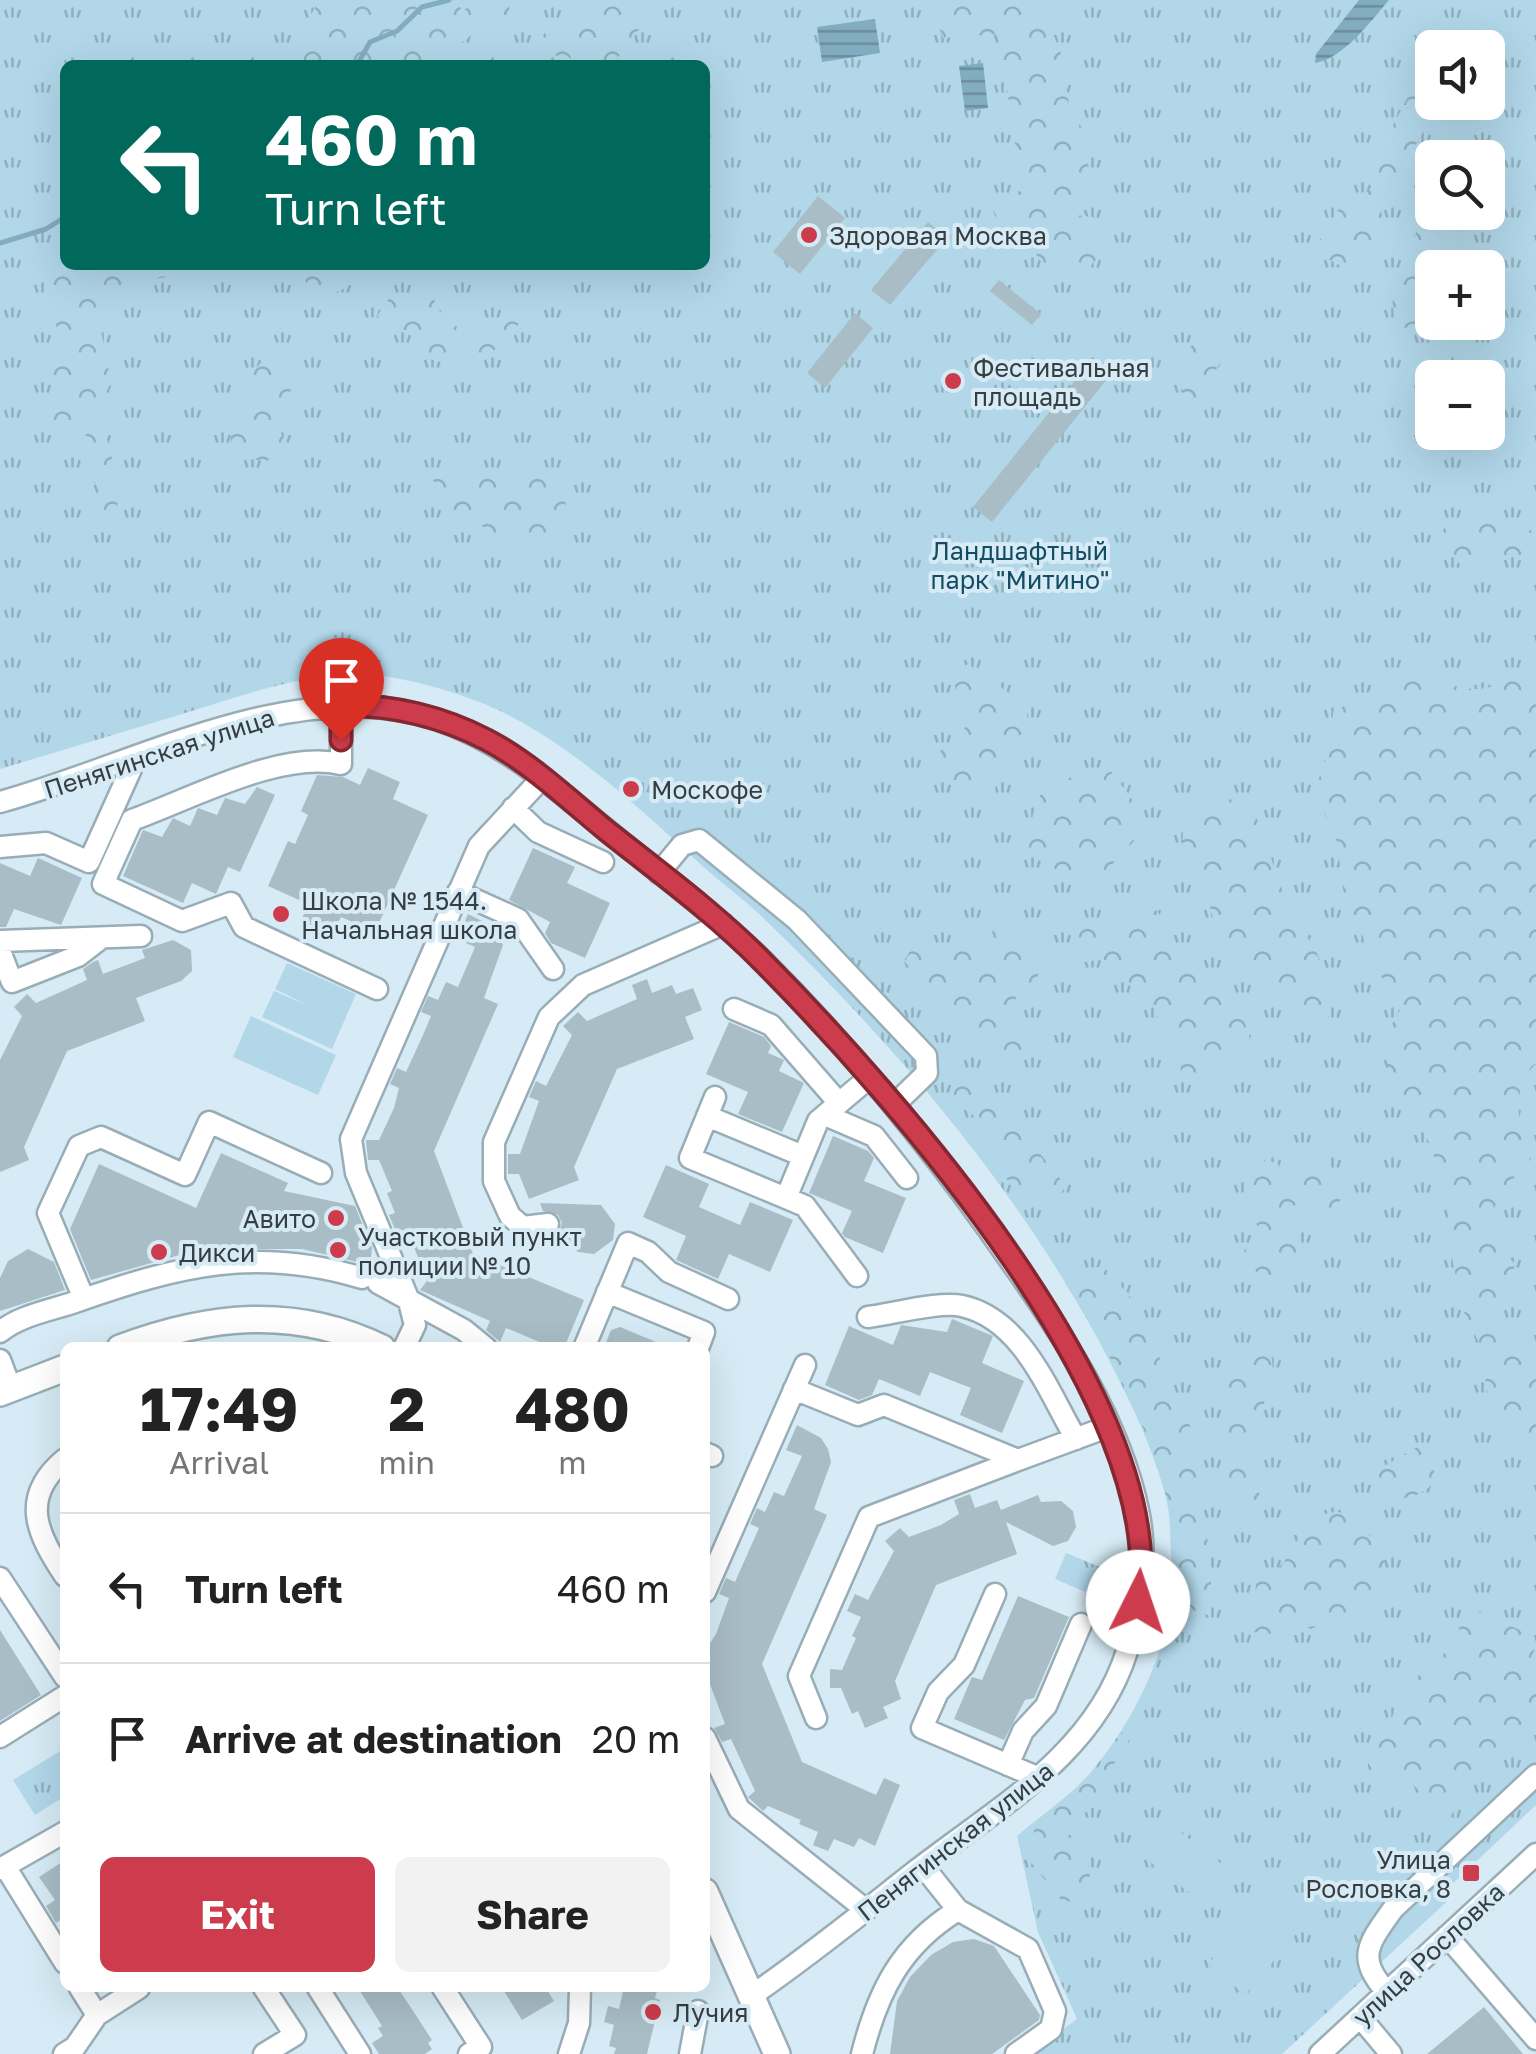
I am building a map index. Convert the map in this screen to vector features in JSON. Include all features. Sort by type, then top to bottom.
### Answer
[{"type":"main road","points":[[154,1342],[201,1335],[266,1317],[337,1328],[368,1342]]},
{"type":"main road","points":[[5,1390],[60,1370]]},
{"type":"main road","points":[[710,1903],[777,2054]]},
{"type":"street","name":"Пенягинская улица","points":[[0,802],[270,717],[341,706],[406,711],[485,739],[542,778],[722,924],[894,1105],[949,1173],[1055,1326],[1110,1426],[1138,1508],[1142,1542],[1135,1622],[1110,1692],[1085,1729],[1040,1778],[751,1996]]},
{"type":"street","points":[[341,706],[341,764],[318,758],[282,765],[132,820],[102,884],[182,921],[232,903],[244,928],[377,989]]},
{"type":"street","points":[[0,848],[46,842],[89,862],[136,758]]},
{"type":"street","points":[[407,1342],[414,1325],[408,1298],[356,1173],[351,1139],[478,846],[542,778]]},
{"type":"street","points":[[513,808],[538,832],[603,862]]},
{"type":"street","points":[[659,873],[682,846],[699,840],[797,920],[926,1056],[928,1073],[894,1105]]},
{"type":"street","points":[[458,892],[518,919],[553,969]]},
{"type":"street","points":[[548,1224],[524,1226],[510,1216],[494,1181],[494,1142],[548,1018],[583,985],[722,924]]},
{"type":"street","points":[[0,941],[141,936]]},
{"type":"street","points":[[0,951],[6,989],[78,956],[102,937]]},
{"type":"street","points":[[734,1009],[770,1025],[832,1109],[874,1136],[907,1178]]},
{"type":"street","points":[[786,1198],[804,1156],[832,1109],[870,1077]]},
{"type":"street","points":[[804,1156],[711,1107],[690,1158],[805,1206],[856,1276]]},
{"type":"street","points":[[84,1299],[48,1214],[79,1146],[101,1137],[185,1175],[209,1122],[321,1173]]},
{"type":"street","points":[[586,1342],[628,1243],[648,1252],[669,1272],[728,1299]]},
{"type":"street","points":[[0,1332],[138,1278],[224,1262],[296,1263],[370,1281],[408,1298],[477,1342]]},
{"type":"street","points":[[607,1292],[704,1332],[700,1342]]},
{"type":"street","points":[[868,1317],[960,1305],[996,1320],[1022,1346],[1076,1438]]},
{"type":"street","points":[[1022,1346],[1055,1326]]},
{"type":"street","points":[[0,1360],[5,1390]]},
{"type":"street","points":[[710,1581],[804,1365]]},
{"type":"street","points":[[794,1390],[858,1416],[884,1405],[1018,1460]]},
{"type":"street","points":[[816,1718],[799,1676],[869,1517],[1110,1426]]},
{"type":"street","points":[[60,1466],[43,1487],[34,1517],[42,1542],[60,1569]]},
{"type":"street","points":[[0,1578],[60,1669]]},
{"type":"street","points":[[995,1594],[964,1666],[938,1692],[922,1728],[1040,1778]]},
{"type":"street","points":[[1008,1764],[1023,1732],[1046,1706],[1081,1624]]},
{"type":"street","points":[[0,1737],[60,1699]]},
{"type":"street","points":[[710,1749],[739,1810],[866,1910]]},
{"type":"street","points":[[1387,1992],[1369,1973],[1368,1964],[1376,1934],[1393,1909],[1536,1775]]},
{"type":"street","points":[[60,1835],[3,1868],[60,1955]]},
{"type":"street","name":"улица Рословка","points":[[1320,2054],[1536,1854]]},
{"type":"street","points":[[922,1866],[958,1910],[1028,1949],[1054,2011],[1051,2029],[1016,2054]]},
{"type":"street","points":[[862,2054],[888,1978],[910,1947],[958,1910]]},
{"type":"street","points":[[1447,1936],[1536,2039]]},
{"type":"street","points":[[83,1992],[97,2015]]},
{"type":"street","points":[[64,2054],[76,2047],[97,2015],[133,1992]]},
{"type":"street","points":[[264,2054],[294,2035],[267,1992]]},
{"type":"street","points":[[322,1992],[360,2054]]},
{"type":"street","points":[[446,1992],[481,2047],[469,2054]]},
{"type":"street","points":[[570,2054],[579,2023],[580,1992]]},
{"type":"street","points":[[690,2054],[698,2011]]},
{"type":"street","points":[[1360,2017],[1391,2054]]},
{"type":"green space","name":"Ландшафтный парк \"Митино\"","points":[[0,0],[1536,0],[1536,1805],[1448,1888],[1454,1895],[1282,2054],[1029,2054],[1077,2019],[1038,1932],[1017,1836],[1092,1771],[1127,1722],[1164,1636],[1171,1606],[1174,1545],[1159,1473],[1109,1360],[1036,1237],[995,1179],[906,1067],[809,963],[751,906],[586,765],[499,710],[443,689],[372,675],[288,683],[0,769]]},
{"type":"green space","points":[[319,0],[455,0],[462,10],[492,0],[510,5],[507,23],[471,36],[449,60],[303,60],[305,26]]},
{"type":"green space","points":[[607,0],[656,0],[614,60],[574,60],[566,55],[539,57],[533,46],[551,26]]},
{"type":"green space","points":[[929,0],[1038,0],[1061,52],[1057,69],[1066,84],[1070,112],[1084,130],[1091,200],[1061,199],[1019,171],[999,34],[943,38]]},
{"type":"green space","points":[[1415,84],[1415,120],[1428,120],[1427,124],[1415,140],[1401,187],[1379,202],[1382,223],[1378,242],[1366,258],[1347,269],[1313,251],[1338,210],[1366,193],[1377,180],[1379,132],[1393,125]]},
{"type":"green space","points":[[1012,191],[1036,192],[1056,212],[1098,218],[1105,229],[1100,255],[1081,277],[1042,263],[1034,251],[1008,247],[993,211]]},
{"type":"green space","points":[[1417,230],[1454,230],[1448,250],[1415,250],[1415,327],[1395,328],[1392,295]]},
{"type":"green space","points":[[64,270],[206,270],[127,282],[98,315],[111,383],[97,409],[114,467],[116,528],[98,522],[99,490],[77,456],[89,441],[84,432],[68,445],[52,425],[61,392],[44,358],[60,337],[44,288]]},
{"type":"green space","points":[[306,270],[357,270],[348,287],[323,298],[308,288],[303,274]]},
{"type":"green space","points":[[393,293],[434,299],[448,320],[479,336],[487,337],[505,317],[520,320],[513,337],[480,360],[454,366],[427,358],[412,336],[377,316]]},
{"type":"green space","points":[[1208,335],[1227,352],[1193,407],[1175,378],[1185,350]]},
{"type":"green space","points":[[288,352],[293,371],[291,390],[273,422],[288,444],[267,461],[239,458],[231,447],[231,433],[223,423],[224,409],[249,396],[251,378],[264,360]]},
{"type":"green space","points":[[447,467],[466,473],[502,471],[555,476],[570,526],[559,539],[528,552],[482,526],[466,530],[452,521],[430,473]]},
{"type":"green space","points":[[1462,518],[1474,522],[1502,520],[1513,528],[1536,531],[1536,567],[1517,555],[1472,569],[1460,565],[1442,532],[1449,521]]},
{"type":"green space","points":[[968,664],[1027,706],[1028,757],[1010,761],[994,790],[982,792],[954,785],[947,778],[941,759],[941,747],[959,742],[966,725],[951,673]]},
{"type":"green space","points":[[1522,669],[1536,671],[1536,1064],[1522,1084],[1518,1109],[1531,1159],[1495,1206],[1490,1228],[1495,1242],[1515,1264],[1503,1317],[1514,1350],[1536,1360],[1536,1459],[1488,1395],[1479,1343],[1464,1312],[1449,1245],[1447,1193],[1423,1126],[1400,1099],[1383,1051],[1386,1035],[1402,1006],[1391,997],[1344,897],[1337,842],[1315,790],[1332,740],[1333,712],[1396,680],[1422,679],[1477,689],[1505,681]]},
{"type":"green space","points":[[1107,766],[1137,806],[1134,841],[1104,873],[1088,878],[1069,876],[1040,861],[1027,849],[1033,814],[1044,786]]},
{"type":"green space","points":[[1215,788],[1257,819],[1288,906],[1317,953],[1331,988],[1327,1027],[1248,969],[1219,941],[1204,884],[1182,851],[1183,832],[1200,799]]},
{"type":"green space","points":[[1149,903],[1161,916],[1161,932],[1218,984],[1241,1015],[1248,1032],[1251,1050],[1213,1079],[1196,1082],[1182,1072],[1152,1005],[1100,960],[1084,962],[1069,954],[1084,921],[1102,918],[1134,927],[1133,910]]},
{"type":"green space","points":[[1009,917],[1042,960],[1035,987],[1019,989],[1012,1011],[1013,1024],[1028,1040],[1020,1066],[1022,1080],[1009,1077],[904,961],[910,951],[922,945],[934,952],[962,947],[1012,979],[994,946],[991,918]]},
{"type":"green space","points":[[287,963],[356,994],[332,1049],[262,1017],[274,991],[311,1007],[275,989]]},
{"type":"green space","points":[[251,1016],[336,1055],[318,1095],[233,1057]]},
{"type":"green space","points":[[955,1072],[968,1073],[1010,1116],[1066,1186],[1059,1195],[1035,1196],[1001,1176],[987,1130],[953,1094]]},
{"type":"green space","points":[[1314,1152],[1326,1155],[1348,1227],[1347,1240],[1337,1234],[1316,1201],[1291,1206],[1301,1229],[1297,1267],[1277,1283],[1263,1284],[1244,1250],[1260,1234],[1244,1185],[1247,1173],[1266,1160],[1278,1164],[1288,1187],[1304,1173],[1316,1176]]},
{"type":"green space","points":[[1103,1266],[1135,1302],[1198,1444],[1203,1465],[1204,1530],[1211,1550],[1211,1616],[1180,1606],[1173,1580],[1168,1506],[1157,1465],[1123,1384],[1065,1283],[1076,1272]]},
{"type":"green space","points":[[1262,1344],[1271,1355],[1272,1369],[1248,1461],[1250,1478],[1261,1498],[1251,1521],[1223,1461],[1221,1426],[1231,1362],[1239,1352]]},
{"type":"green space","points":[[1419,1446],[1437,1476],[1432,1484],[1405,1498],[1377,1492],[1371,1485],[1374,1472]]},
{"type":"green space","points":[[1339,1512],[1370,1535],[1381,1551],[1383,1569],[1366,1598],[1372,1610],[1342,1627],[1332,1622],[1310,1629],[1290,1615],[1276,1634],[1253,1632],[1247,1621],[1254,1610],[1256,1584],[1284,1562],[1310,1521]]},
{"type":"green space","points":[[1066,1553],[1100,1567],[1088,1593],[1055,1579]]},
{"type":"green space","points":[[1473,1611],[1487,1612],[1536,1643],[1530,1667],[1536,1680],[1536,1728],[1476,1781],[1447,1821],[1435,1820],[1425,1797],[1407,1778],[1367,1783],[1369,1744],[1389,1725],[1403,1689],[1453,1646],[1462,1620]]},
{"type":"green space","points":[[1131,1721],[1133,1734],[1110,1770],[1108,1797],[1073,1821],[1067,1833],[1073,1845],[1085,1851],[1091,1881],[1088,1895],[1077,1902],[1062,1901],[1028,1859],[1028,1845],[1037,1824],[1089,1780]]},
{"type":"green space","points":[[60,1751],[60,1799],[35,1815],[13,1780]]},
{"type":"green space","points":[[1165,1820],[1229,1870],[1203,1904],[1139,1853]]},
{"type":"green space","points":[[1270,1890],[1307,1921],[1245,1995],[1208,1964]]},
{"type":"shaded area","points":[[1359,0],[1389,0],[1346,47],[1315,63],[1316,54]]},
{"type":"shaded area","points":[[875,19],[880,53],[822,62],[817,27]]},
{"type":"shaded area","points":[[983,63],[988,108],[965,111],[959,66]]},
{"type":"building","name":"Здоровая Москва","points":[[818,196],[845,218],[800,274],[773,252]]},
{"type":"building","points":[[928,222],[947,238],[890,305],[871,290]]},
{"type":"building","points":[[999,280],[1041,314],[1032,325],[990,291]]},
{"type":"building","points":[[855,313],[873,328],[825,388],[807,373]]},
{"type":"building","points":[[1093,358],[1112,373],[992,522],[973,507]]},
{"type":"building","points":[[368,768],[400,782],[393,799],[428,815],[375,932],[341,917],[332,935],[301,921],[308,904],[268,886],[288,841],[295,844],[308,815],[301,811],[317,775],[343,777],[360,785]]},
{"type":"building","points":[[257,787],[275,795],[240,872],[228,867],[216,894],[192,883],[183,903],[123,876],[143,830],[162,837],[173,818],[190,826],[198,808],[217,815],[225,798],[245,804]]},
{"type":"building","points":[[533,848],[575,867],[567,883],[610,903],[585,958],[551,943],[545,933],[550,922],[509,900]]},
{"type":"building","points":[[38,858],[82,878],[61,925],[14,909],[6,927],[0,927],[0,863],[30,876]]},
{"type":"building","points":[[468,914],[494,927],[503,945],[484,998],[498,1004],[434,1151],[473,1254],[584,1300],[566,1342],[540,1342],[506,1328],[500,1342],[486,1330],[490,1321],[420,1290],[427,1281],[414,1247],[409,1248],[402,1230],[396,1232],[389,1215],[395,1213],[387,1193],[392,1191],[379,1160],[368,1160],[366,1140],[379,1140],[394,1108],[399,1088],[390,1084],[397,1068],[406,1072],[431,1016],[421,1012],[428,996],[438,1000],[446,982],[458,987],[475,947],[457,939]]},
{"type":"building","points":[[173,940],[191,950],[192,971],[181,981],[136,998],[145,1021],[67,1051],[24,1147],[29,1160],[0,1172],[0,1060],[22,1016],[14,1007],[27,994],[36,1003],[87,980],[83,969],[93,962],[98,960],[103,974],[145,958],[142,950]]},
{"type":"building","points":[[647,979],[652,993],[672,985],[676,994],[693,988],[702,1010],[685,1017],[694,1039],[617,1069],[574,1167],[579,1180],[529,1199],[519,1174],[508,1174],[508,1154],[520,1154],[539,1101],[529,1097],[536,1081],[546,1086],[572,1035],[563,1026],[578,1012],[587,1021],[637,999],[632,985]]},
{"type":"building","points":[[729,1022],[764,1037],[771,1046],[768,1053],[784,1060],[779,1071],[804,1083],[782,1132],[738,1114],[748,1092],[706,1074]]},
{"type":"building","points":[[833,1136],[868,1151],[874,1158],[864,1181],[906,1198],[883,1253],[842,1233],[852,1211],[809,1193]]},
{"type":"building","points":[[221,1153],[288,1183],[284,1191],[355,1206],[372,1248],[370,1265],[302,1249],[201,1249],[91,1280],[70,1229],[99,1164],[196,1208]]},
{"type":"building","points":[[666,1165],[709,1184],[699,1207],[740,1225],[750,1202],[793,1220],[770,1272],[729,1254],[718,1279],[676,1260],[686,1236],[643,1217]]},
{"type":"building","points":[[540,1203],[601,1205],[615,1224],[613,1240],[594,1254],[578,1252],[558,1233],[562,1223],[558,1215],[543,1211]]},
{"type":"building","points":[[28,1249],[54,1262],[65,1290],[0,1311],[0,1278],[8,1261]]},
{"type":"building","points":[[952,1319],[993,1336],[982,1363],[1024,1381],[1002,1433],[960,1415],[971,1388],[930,1372],[920,1396],[879,1379],[872,1395],[859,1400],[825,1385],[849,1326],[893,1345],[901,1325],[947,1332]]},
{"type":"building","points":[[620,1327],[656,1342],[606,1342],[611,1330]]},
{"type":"building","points":[[797,1425],[821,1438],[828,1449],[831,1462],[814,1509],[827,1515],[762,1664],[802,1762],[876,1795],[884,1778],[900,1785],[875,1846],[859,1838],[854,1847],[834,1839],[828,1851],[813,1845],[818,1832],[799,1824],[801,1820],[768,1806],[763,1811],[748,1797],[755,1791],[731,1739],[722,1742],[714,1728],[725,1724],[710,1684],[710,1643],[729,1598],[719,1594],[726,1578],[735,1582],[759,1528],[750,1524],[757,1508],[765,1512],[774,1492],[784,1496],[802,1456],[786,1450]]},
{"type":"building","points":[[970,1494],[975,1508],[997,1500],[1001,1510],[1038,1495],[1041,1502],[1061,1501],[1073,1511],[1076,1527],[1068,1541],[1053,1546],[1006,1522],[1017,1554],[936,1585],[895,1681],[901,1699],[883,1707],[888,1718],[865,1728],[858,1711],[852,1714],[841,1688],[830,1688],[830,1669],[842,1670],[861,1617],[847,1611],[855,1594],[868,1600],[894,1551],[885,1541],[900,1528],[909,1537],[941,1525],[959,1514],[954,1500]]},
{"type":"building","points":[[1018,1596],[1069,1617],[1034,1698],[1025,1700],[1004,1740],[954,1719],[972,1677],[982,1680]]},
{"type":"building","points":[[0,1630],[41,1695],[0,1721]]},
{"type":"building","points":[[60,1863],[60,1920],[56,1923],[46,1906],[55,1900],[39,1877]]},
{"type":"building","points":[[974,1939],[994,1946],[1040,2015],[1039,2020],[992,2054],[890,2054],[897,2001],[910,1977],[931,1955],[953,1942]]},
{"type":"building","points":[[361,1992],[401,1992],[432,2040],[428,2043],[432,2049],[425,2054],[379,2054],[372,2043],[383,2036],[378,2028],[382,2026]]},
{"type":"building","points":[[504,1992],[548,1992],[554,2001],[522,2020]]},
{"type":"building","points":[[623,1992],[657,1992],[655,1998],[660,2000],[647,2054],[614,2054],[616,2048],[609,2046],[614,2025],[604,2022],[608,2006],[619,2009]]},
{"type":"building","points":[[1484,2007],[1523,2054],[1427,2054]]},
{"type":"waterway","points":[[360,60],[370,42],[397,31],[422,7],[449,0]]},
{"type":"waterway","points":[[0,243],[46,229],[60,220]]},
{"type":"place","name":"Здоровая Москва","points":[[809,235]]},
{"type":"place","name":"Фестивальная площадь","points":[[953,381]]},
{"type":"place","name":"Москофе","points":[[631,789]]},
{"type":"place","name":"Школа № 1544. Начальная школа","points":[[281,914]]},
{"type":"place","name":"Авито","points":[[336,1218]]},
{"type":"place","name":"Участковый пункт полиции № 10","points":[[338,1250]]},
{"type":"place","name":"Дикси","points":[[159,1252]]},
{"type":"place","name":"Улица Рословка, 8","points":[[1471,1873]]},
{"type":"place","name":"Лучия","points":[[653,2012]]},
{"type":"route","points":[[341,740],[341,706],[362,706],[406,711],[446,722],[509,753],[722,924],[834,1036],[939,1159],[980,1216],[1072,1353],[1106,1416],[1138,1508],[1142,1582],[1138,1602]]}]
